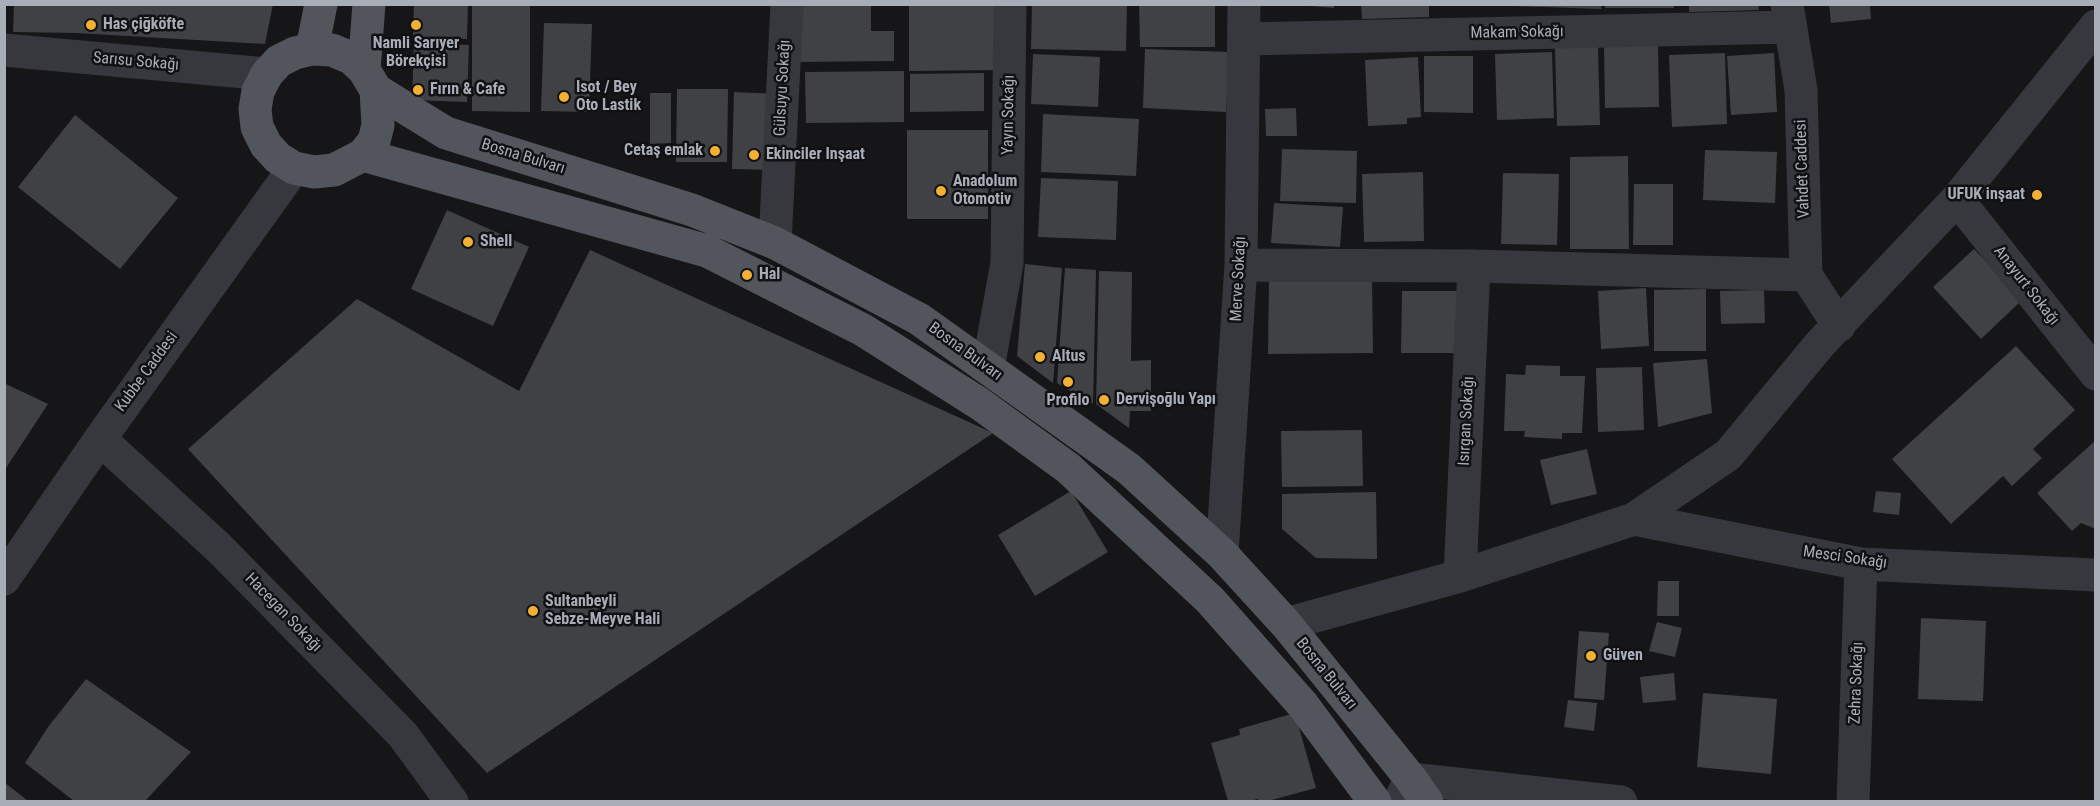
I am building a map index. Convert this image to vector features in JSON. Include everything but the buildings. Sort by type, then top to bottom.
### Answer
[{"type":"main road","points":[[312,49],[321,4]]},
{"type":"main road","points":[[369,4],[366,23],[370,80],[378,125],[374,141],[363,155],[334,170],[314,172],[294,168],[278,158],[266,145],[257,127],[255,109],[258,91],[267,74],[279,61],[295,53],[312,49],[332,50],[351,58],[370,80]]},
{"type":"main road","name":"Bosna Bulvarı","points":[[370,80],[447,133],[692,210],[775,243],[919,319],[1129,469],[1222,554],[1286,624],[1412,794]]},
{"type":"main road","name":"Bosna Bulvarı","points":[[363,155],[707,251],[863,330],[980,404],[1068,468],[1210,600],[1303,705],[1375,801]]},
{"type":"street","name":"Gülsuyu Sokağı","points":[[775,243],[787,4]]},
{"type":"street","name":"Yayın Sokağı","points":[[988,368],[1007,263],[1010,4]]},
{"type":"street","name":"Merve Sokağı","points":[[1222,554],[1241,265],[1244,4]]},
{"type":"street","name":"Makam Sokağı","points":[[1244,39],[1789,16]]},
{"type":"street","name":"Vahdet Caddesi","points":[[1789,16],[1801,90],[1806,274]]},
{"type":"street","points":[[1286,624],[1460,576],[1634,519],[1728,455],[1820,344],[1957,199],[2096,26]]},
{"type":"street","name":"Sarısu Sokağı","points":[[4,50],[267,74]]},
{"type":"street","name":"Kubbe Caddesi","points":[[4,579],[99,439],[294,168]]},
{"type":"street","name":"Anayurt Sokağı","points":[[1957,199],[2096,374]]},
{"type":"street","points":[[1241,265],[1474,266],[1806,274],[1839,326]]},
{"type":"street","name":"Isırgan Sokağı","points":[[1460,576],[1474,266]]},
{"type":"street","name":"Hacegan Sokağı","points":[[99,439],[219,548],[394,727],[452,801]]},
{"type":"street","name":"Mesci Sokağı","points":[[1634,519],[1861,564],[2096,575]]},
{"type":"street","name":"Zehra Sokağı","points":[[1853,801],[1861,564]]},
{"type":"street","points":[[1412,794],[1621,801]]},
{"type":"place","name":"Has çiğköfte","points":[[91,25]]},
{"type":"place","name":"Namli Sarıyer Börekçisi","points":[[416,25]]},
{"type":"place","name":"Fırın & Cafe","points":[[418,90]]},
{"type":"place","name":"Isot / Bey Oto Lastik","points":[[564,97]]},
{"type":"place","name":"Cetaş emlak","points":[[715,151]]},
{"type":"place","name":"Ekinciler Inşaat","points":[[754,155]]},
{"type":"place","name":"Anadolum Otomotiv","points":[[941,191]]},
{"type":"place","name":"UFUK inşaat","points":[[2037,195]]},
{"type":"place","name":"Shell","points":[[468,242]]},
{"type":"place","name":"Hal","points":[[747,275]]},
{"type":"place","name":"Altus","points":[[1040,357]]},
{"type":"place","name":"Profilo","points":[[1068,382]]},
{"type":"place","name":"Dervişoğlu Yapı","points":[[1104,400]]},
{"type":"place","name":"Sultanbeyli Sebze-Meyve Hali","points":[[533,611]]},
{"type":"place","name":"Güven","points":[[1591,656]]}]
